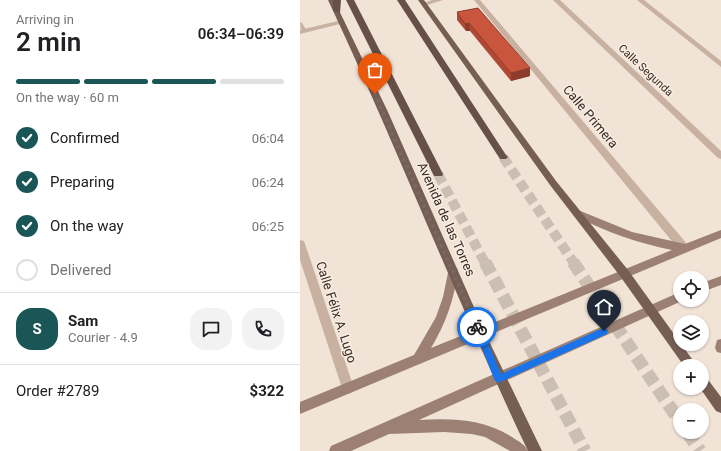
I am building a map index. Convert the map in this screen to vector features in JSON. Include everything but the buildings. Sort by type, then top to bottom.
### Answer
[{"type":"highway","points":[[337,0],[337,12]]},
{"type":"highway","name":"Avenida de las Torres","points":[[350,0],[438,174]]},
{"type":"highway","points":[[401,0],[504,157]]},
{"type":"main road","name":"Avenida de las Torres","points":[[331,0],[453,271],[498,379],[535,451]]},
{"type":"main road","points":[[422,2],[552,183],[624,273],[686,359]]},
{"type":"main road","points":[[578,214],[603,228],[621,234],[661,245],[684,248]]},
{"type":"main road","points":[[300,408],[721,234]]},
{"type":"main road","points":[[418,358],[445,314],[450,296],[453,271]]},
{"type":"main road","points":[[709,285],[721,280]]},
{"type":"main road","points":[[336,451],[673,300]]},
{"type":"main road","points":[[709,391],[721,407]]},
{"type":"main road","points":[[384,429],[448,426],[474,428],[498,436],[521,451]]},
{"type":"street","points":[[422,2],[440,0]]},
{"type":"street","name":"Calle Primera","points":[[477,0],[684,248]]},
{"type":"street","name":"Calle Segunda","points":[[556,0],[721,156]]},
{"type":"street","points":[[640,0],[721,65]]},
{"type":"street","points":[[300,24],[302,32],[342,22]]},
{"type":"street","name":"Calle Félix A. Lugo","points":[[300,244],[348,388]]},
{"type":"tunnel","points":[[503,157],[574,263]]},
{"type":"tunnel","points":[[438,174],[485,263]]},
{"type":"tunnel","points":[[485,262],[585,451]]},
{"type":"tunnel","points":[[573,262],[673,412]]},
{"type":"tunnel","points":[[692,439],[700,451]]},
{"type":"way so far","points":[[375,94],[477,327]]},
{"type":"route","points":[[477,327],[498,379],[604,331]]}]
